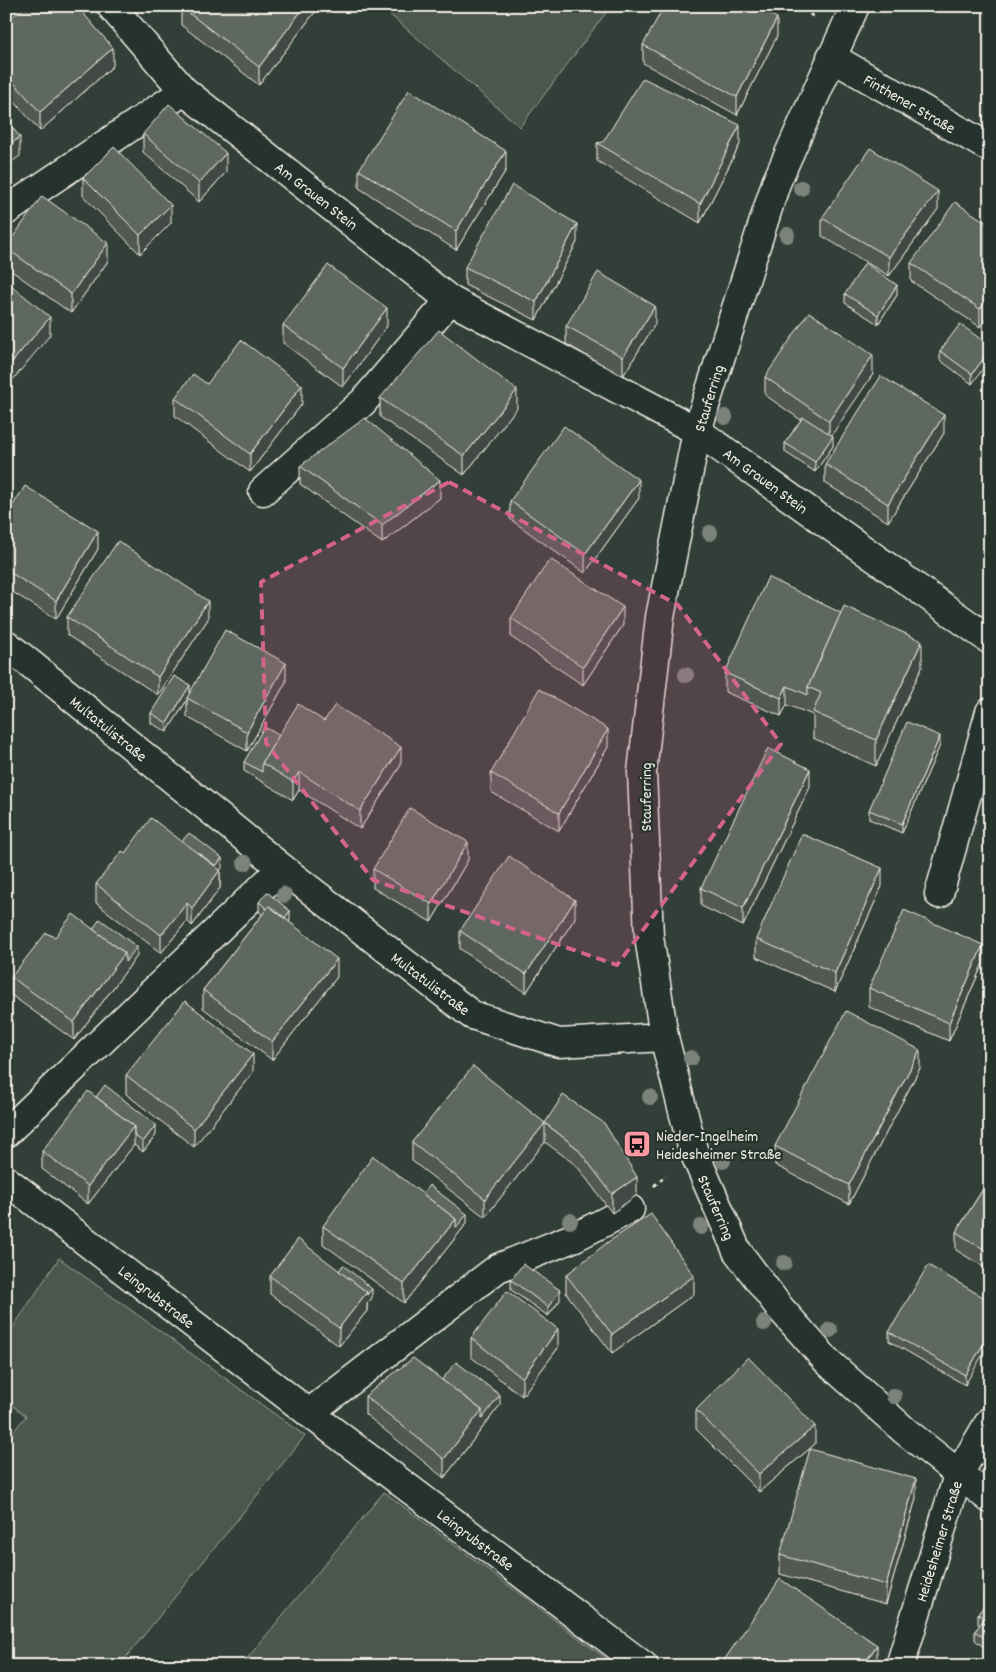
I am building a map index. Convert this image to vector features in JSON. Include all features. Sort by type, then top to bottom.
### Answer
[{"type":"street","name":"Am Grauen Stein","points":[[110,6],[184,91],[450,300],[697,431],[990,640]]},
{"type":"street","name":"Stauferring","points":[[855,6],[776,183],[697,431],[660,617],[642,772],[649,936],[664,1037],[693,1150],[737,1251],[780,1308],[827,1361],[958,1475],[990,1499]]},
{"type":"street","name":"Finthener Straße","points":[[831,58],[990,148]]},
{"type":"street","points":[[6,211],[184,91]]},
{"type":"street","points":[[263,491],[363,402],[450,300]]},
{"type":"street","name":"Multatulistraße","points":[[6,644],[282,868],[472,1014],[559,1043],[664,1037]]},
{"type":"street","points":[[939,894],[990,712]]},
{"type":"street","points":[[6,1133],[282,868]]},
{"type":"street","name":"Leingrubstraße","points":[[6,1180],[309,1413],[644,1666]]},
{"type":"street","points":[[309,1413],[498,1268],[575,1237],[630,1209]]},
{"type":"street","name":"Heidesheimer Straße","points":[[900,1666],[958,1475],[990,1421]]},
{"type":"path","points":[[630,1209],[693,1150]]},
{"type":"highlighted area","points":[[449,482],[678,605],[781,744],[617,965],[373,880],[266,743],[261,582]]},
{"type":"shaded area","points":[[380,6],[611,6],[520,127]]},
{"type":"shaded area","points":[[59,1258],[305,1436],[119,1666],[6,1666],[6,1441],[26,1416],[6,1400],[6,1338]]},
{"type":"shaded area","points":[[384,1492],[616,1666],[241,1666]]},
{"type":"building","points":[[25,6],[77,6],[113,48],[40,112],[6,74],[6,22]]},
{"type":"building","points":[[181,6],[305,6],[259,67]]},
{"type":"building","points":[[664,6],[755,6],[777,18],[737,97],[643,45]]},
{"type":"building","points":[[643,78],[740,125],[700,204],[597,143],[603,142]]},
{"type":"building","points":[[409,90],[506,151],[456,231],[359,170]]},
{"type":"building","points":[[169,104],[226,153],[199,183],[143,134]]},
{"type":"building","points":[[6,120],[20,137],[6,148]]},
{"type":"building","points":[[114,147],[171,205],[140,235],[83,178]]},
{"type":"building","points":[[870,148],[938,191],[889,257],[822,218]]},
{"type":"building","points":[[512,185],[577,224],[536,302],[465,267]]},
{"type":"building","points":[[42,196],[108,243],[71,294],[6,248]]},
{"type":"building","points":[[955,202],[990,225],[990,295],[980,309],[911,263]]},
{"type":"building","points":[[865,263],[897,285],[878,315],[845,294]]},
{"type":"building","points":[[328,265],[387,308],[343,368],[283,325]]},
{"type":"building","points":[[598,272],[655,306],[623,357],[566,326]]},
{"type":"building","points":[[6,281],[50,317],[6,369]]},
{"type":"building","points":[[809,312],[873,355],[829,421],[765,377]]},
{"type":"building","points":[[960,324],[990,346],[990,350],[972,374],[940,351]]},
{"type":"building","points":[[439,330],[517,390],[464,456],[380,398]]},
{"type":"building","points":[[241,340],[302,385],[250,454],[175,398],[193,374],[207,384]]},
{"type":"building","points":[[881,376],[944,415],[888,504],[825,464]]},
{"type":"building","points":[[803,417],[833,436],[815,462],[785,443]]},
{"type":"building","points":[[365,418],[440,480],[382,525],[300,466]]},
{"type":"building","points":[[564,426],[639,480],[585,554],[510,501]]},
{"type":"building","points":[[25,486],[98,531],[56,601],[6,570],[6,516]]},
{"type":"building","points":[[118,541],[208,601],[158,677],[67,617]]},
{"type":"building","points":[[550,559],[623,607],[583,667],[511,618]]},
{"type":"building","points":[[768,577],[841,613],[808,687],[808,695],[787,686],[781,698],[725,673]]},
{"type":"building","points":[[844,606],[922,641],[876,740],[813,712],[821,693],[808,687]]},
{"type":"building","points":[[225,630],[286,663],[247,732],[187,698]]},
{"type":"building","points":[[174,676],[190,685],[167,723],[151,713]]},
{"type":"building","points":[[539,689],[608,729],[559,813],[491,773]]},
{"type":"building","points":[[298,704],[324,721],[335,705],[401,747],[360,811],[299,772],[293,782],[262,763]]},
{"type":"building","points":[[907,722],[940,736],[902,824],[869,810]]},
{"type":"building","points":[[264,727],[279,735],[262,763],[262,772],[244,762]]},
{"type":"building","points":[[768,748],[810,769],[743,908],[701,888]]},
{"type":"building","points":[[410,808],[468,842],[431,904],[373,869]]},
{"type":"building","points":[[151,818],[220,870],[192,908],[187,903],[161,935],[96,884],[122,851],[125,853]]},
{"type":"building","points":[[189,833],[222,858],[216,866],[182,841]]},
{"type":"building","points":[[802,834],[882,868],[835,973],[756,939]]},
{"type":"building","points":[[509,856],[575,900],[526,974],[460,931]]},
{"type":"building","points":[[267,892],[290,911],[285,918],[269,906],[267,909],[259,902]]},
{"type":"building","points":[[269,906],[337,959],[272,1042],[203,990]]},
{"type":"building","points":[[904,910],[983,945],[949,1023],[869,988]]},
{"type":"building","points":[[73,914],[125,953],[74,1022],[11,977],[46,933],[55,937]]},
{"type":"building","points":[[100,919],[137,947],[125,962],[125,953],[93,929]]},
{"type":"building","points":[[185,1001],[253,1054],[194,1129],[126,1075]]},
{"type":"building","points":[[846,1011],[920,1050],[849,1185],[775,1146]]},
{"type":"building","points":[[473,1066],[545,1123],[485,1199],[412,1142]]},
{"type":"building","points":[[105,1085],[156,1125],[143,1142],[134,1135],[134,1126],[96,1097]]},
{"type":"building","points":[[88,1091],[134,1126],[88,1186],[42,1151]]},
{"type":"building","points":[[563,1095],[604,1123],[637,1177],[612,1194],[577,1148],[545,1123]]},
{"type":"building","points":[[373,1156],[456,1219],[404,1284],[323,1226]]},
{"type":"building","points":[[990,1178],[990,1253],[956,1232]]},
{"type":"building","points":[[429,1185],[467,1214],[456,1228],[456,1219],[423,1194]]},
{"type":"building","points":[[651,1214],[694,1276],[612,1334],[566,1275],[608,1242]]},
{"type":"building","points":[[298,1239],[367,1292],[339,1328],[270,1276]]},
{"type":"building","points":[[523,1264],[560,1290],[548,1307],[511,1280]]},
{"type":"building","points":[[343,1265],[372,1289],[367,1295],[367,1292],[339,1271]]},
{"type":"building","points":[[928,1265],[990,1301],[990,1333],[965,1375],[889,1332]]},
{"type":"building","points":[[507,1291],[558,1329],[522,1378],[471,1338]]},
{"type":"building","points":[[748,1357],[815,1426],[759,1474],[696,1410]]},
{"type":"building","points":[[413,1358],[482,1410],[444,1459],[365,1396]]},
{"type":"building","points":[[456,1362],[500,1395],[482,1419],[482,1410],[442,1380]]},
{"type":"building","points":[[810,1449],[916,1479],[886,1585],[780,1555]]},
{"type":"building","points":[[780,1579],[877,1645],[863,1666],[720,1666]]},
{"type":"building","points":[[990,1588],[990,1642],[975,1631],[984,1619],[978,1614],[989,1600],[984,1596]]},
{"type":"place","name":"Nieder-Ingelheim Heidesheimer Straße","points":[[637,1144]]}]
